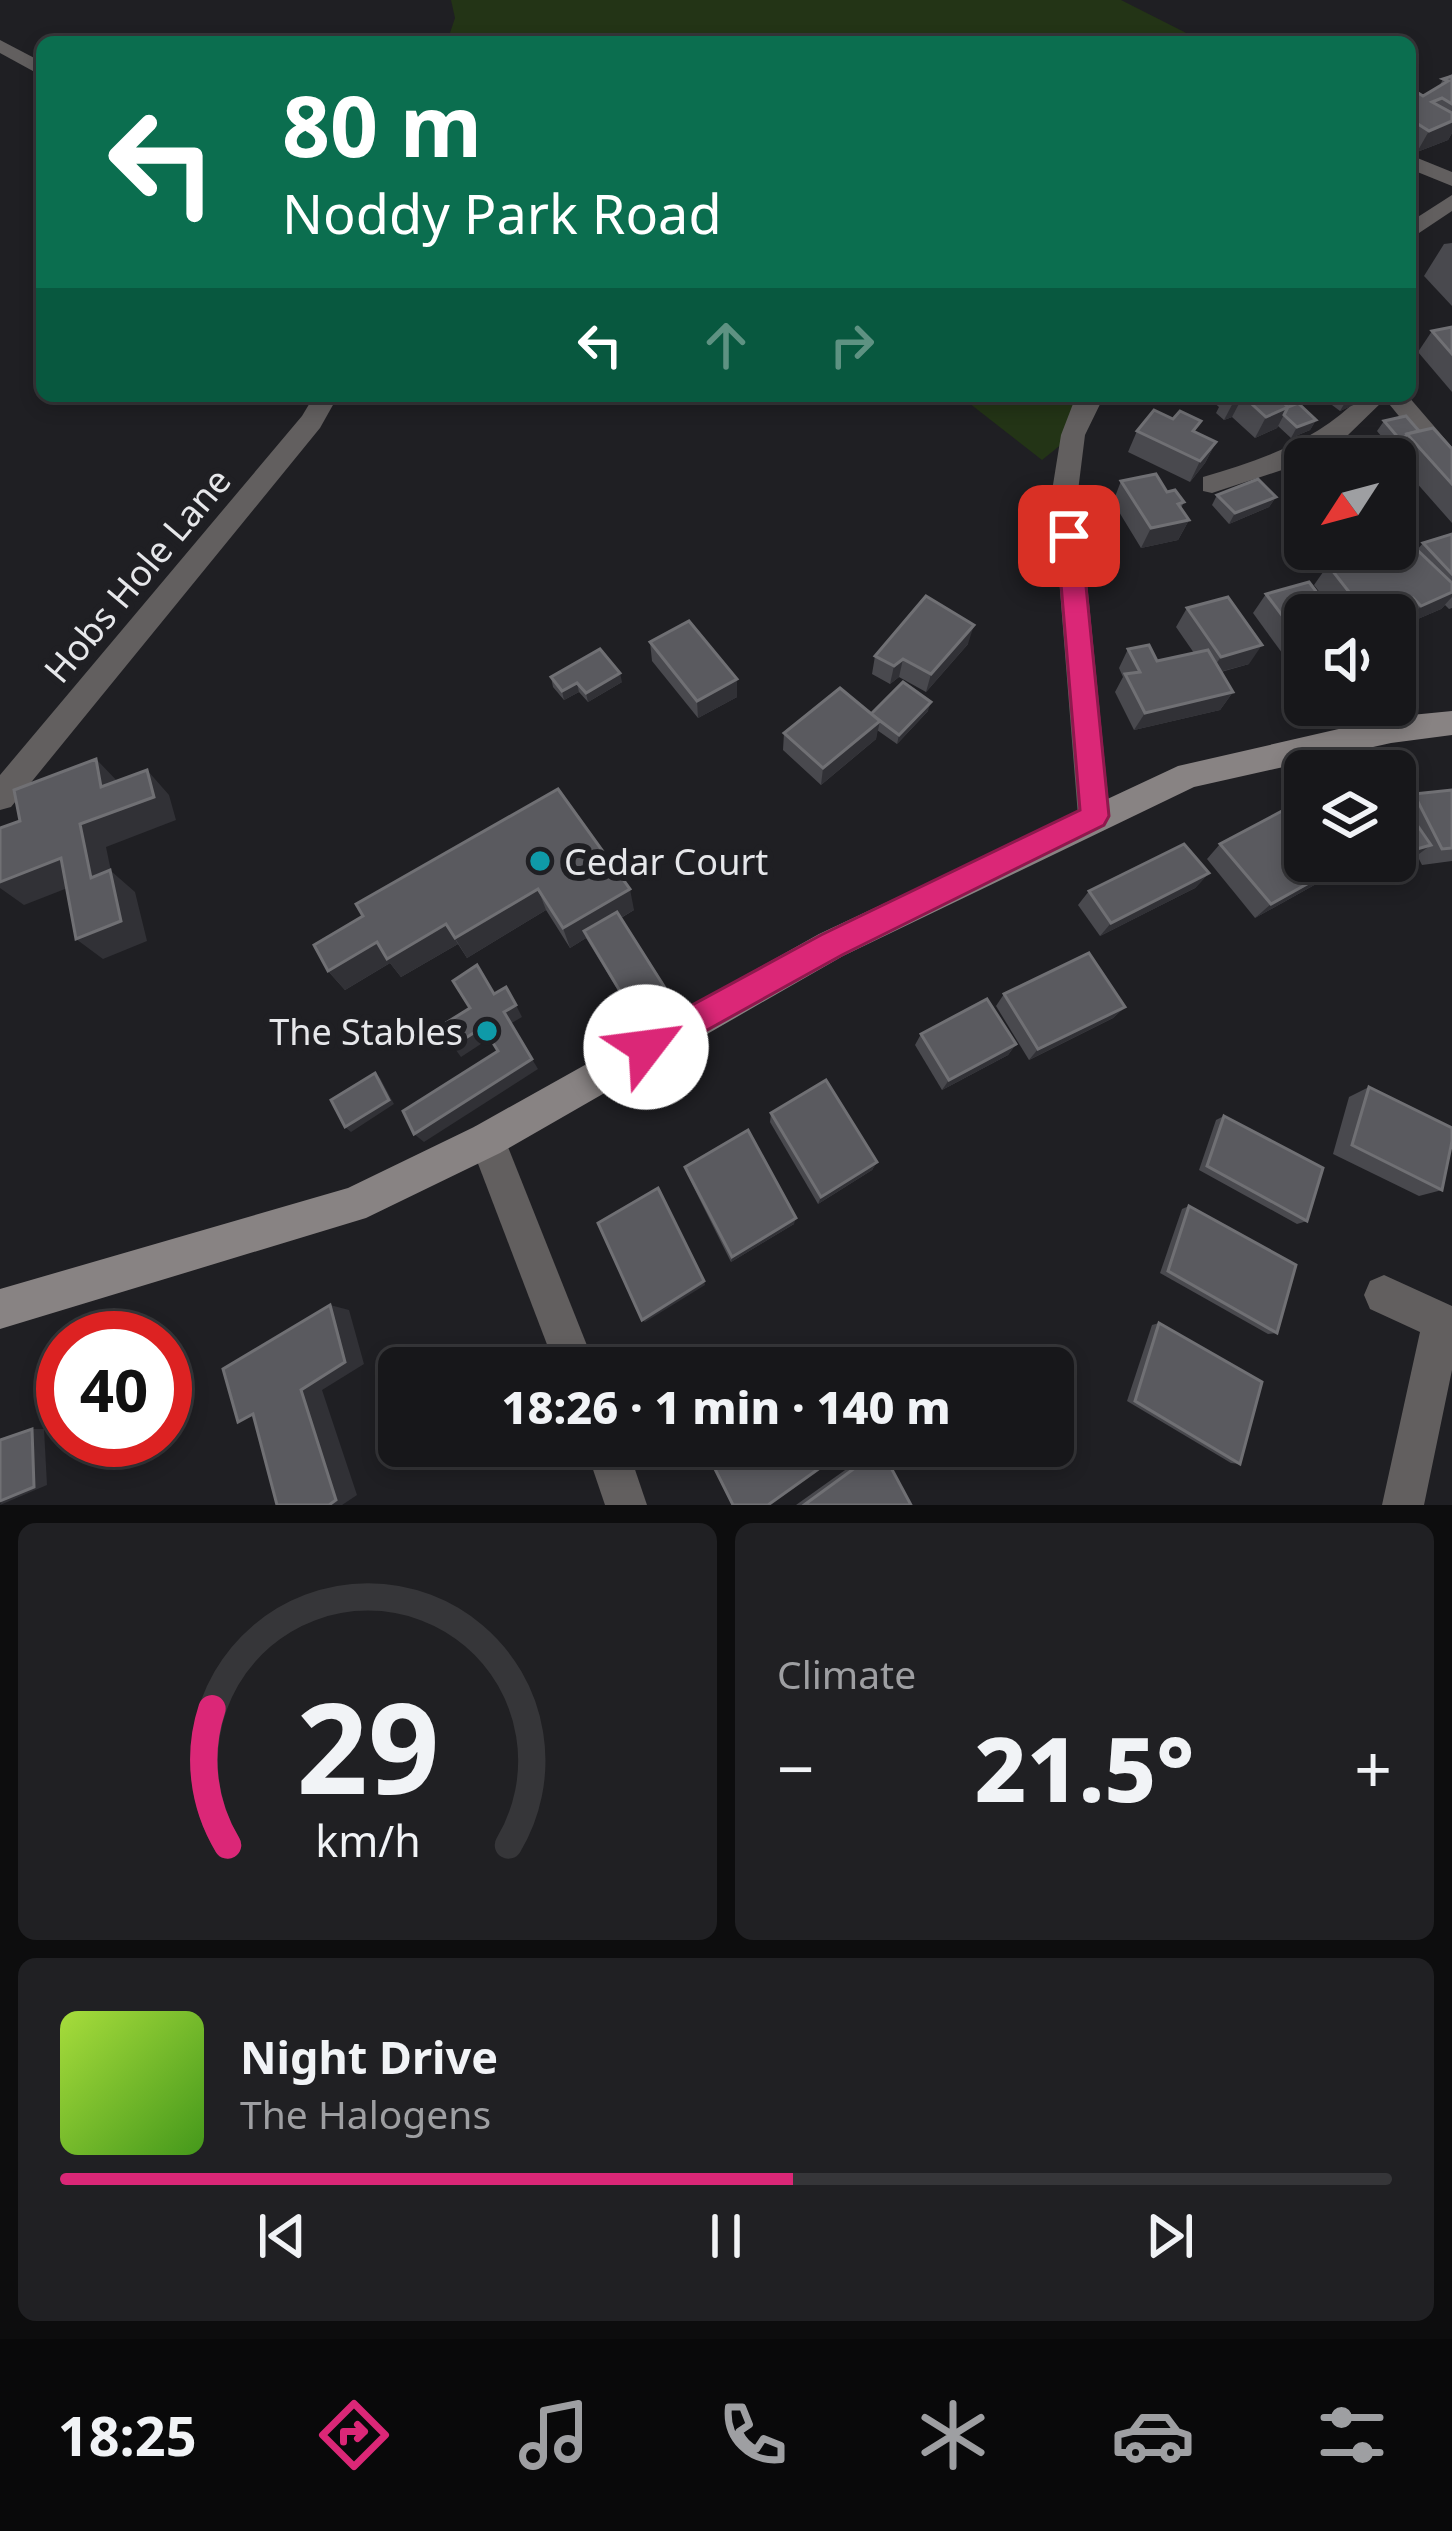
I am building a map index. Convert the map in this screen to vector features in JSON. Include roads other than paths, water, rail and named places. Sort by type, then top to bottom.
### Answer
[{"type":"street","points":[[0,45],[36,66]]},
{"type":"street","points":[[1416,163],[1452,180]]},
{"type":"street","points":[[1416,228],[1452,201]]},
{"type":"street","name":"Hobs Hole Lane","points":[[0,797],[321,402]]},
{"type":"street","points":[[1084,402],[1073,435],[1065,491],[1094,816]]},
{"type":"street","points":[[1212,484],[1287,462],[1353,422],[1370,402]]},
{"type":"street","points":[[1400,402],[1452,464]]},
{"type":"street","points":[[1331,435],[1335,438]]},
{"type":"street","points":[[0,1309],[353,1205],[488,1140],[831,945],[1094,816],[1189,776],[1391,730],[1452,723]]},
{"type":"street","points":[[488,1140],[568,1347]]},
{"type":"street","points":[[1384,1295],[1447,1324],[1403,1505]]},
{"type":"street","points":[[614,1467],[626,1505]]},
{"type":"place","name":"Cedar Court","points":[[540,861]]},
{"type":"place","name":"The Stables","points":[[487,1031]]}]
